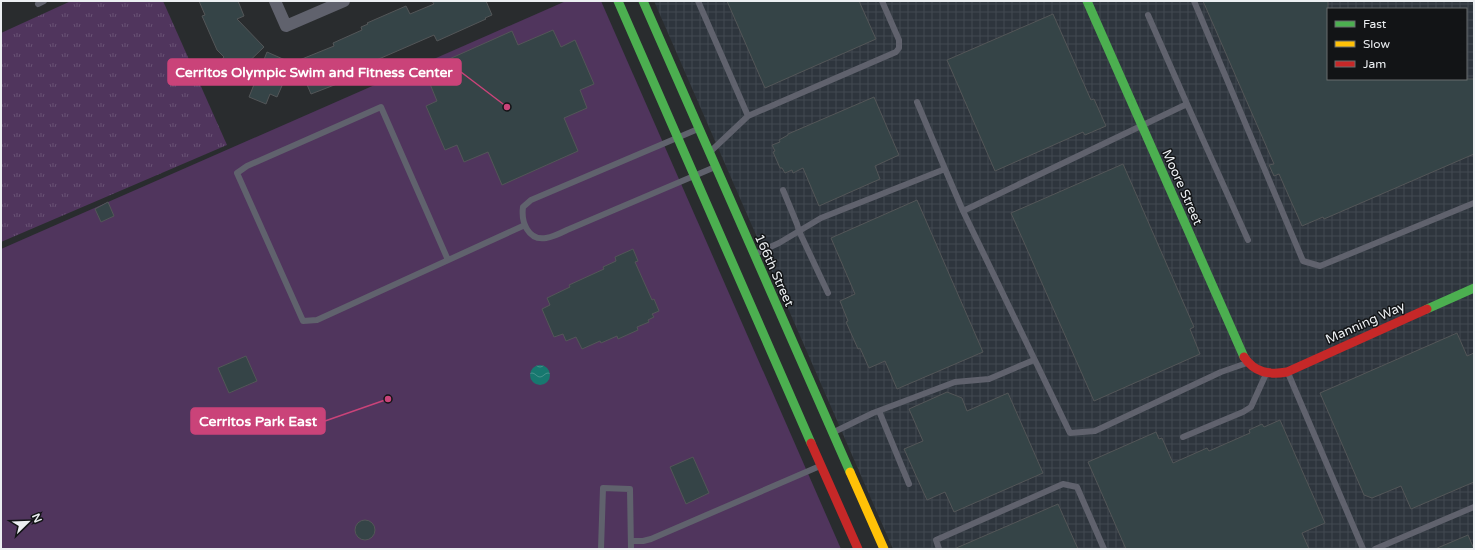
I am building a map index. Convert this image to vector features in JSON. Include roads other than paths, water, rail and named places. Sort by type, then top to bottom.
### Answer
[{"type":"street","points":[[275,1],[286,26],[344,1]]},
{"type":"street","name":"166th Street","points":[[618,1],[695,176],[832,461],[884,549]]},
{"type":"street","name":"166th Street","points":[[643,1],[833,432],[832,461],[858,549]]},
{"type":"street","name":"Moore Street","points":[[1086,1],[1248,363]]},
{"type":"street","name":"Manning Way","points":[[1266,374],[1276,375],[1287,372],[1474,288]]},
{"type":"street","points":[[1248,363],[1253,368],[1266,374]]},
{"type":"lane","points":[[698,1],[748,116]]},
{"type":"lane","points":[[709,152],[748,116],[896,52],[899,48],[899,40],[882,1]]},
{"type":"lane","points":[[1194,1],[1303,261],[1320,266],[1474,202]]},
{"type":"lane","points":[[1148,15],[1248,240]]},
{"type":"lane","points":[[916,102],[963,211],[1070,433],[1095,431],[1221,372],[1248,363]]},
{"type":"lane","points":[[963,211],[1187,104]]},
{"type":"lane","points":[[448,260],[381,107],[247,166],[237,172],[304,321],[317,320],[525,225]]},
{"type":"lane","points":[[699,129],[531,200],[523,208],[522,217],[525,225],[528,231],[534,236],[546,238],[716,166]]},
{"type":"lane","points":[[754,254],[779,243],[821,218],[944,169]]},
{"type":"lane","points":[[783,190],[799,231],[828,293]]},
{"type":"lane","points":[[833,432],[879,411],[955,382],[989,379],[1034,360]]},
{"type":"lane","points":[[1287,372],[1363,549]]},
{"type":"lane","points":[[1183,437],[1243,412],[1251,407],[1266,374]]},
{"type":"lane","points":[[879,411],[909,484]]},
{"type":"lane","points":[[631,541],[651,539],[832,461]]},
{"type":"lane","points":[[939,549],[936,540],[1063,484],[1076,487],[1104,549]]},
{"type":"lane","points":[[601,549],[603,488],[630,489],[630,549]]},
{"type":"lane","points":[[1375,549],[1474,507]]},
{"type":"water","points":[[536,365],[544,365],[550,371],[550,379],[544,385],[536,385],[530,379],[530,371]]},
{"type":"place","name":"Cerritos Olympic Swim and Fitness Center","points":[[507,107]]},
{"type":"place","name":"Cerritos Park East","points":[[388,399]]}]
